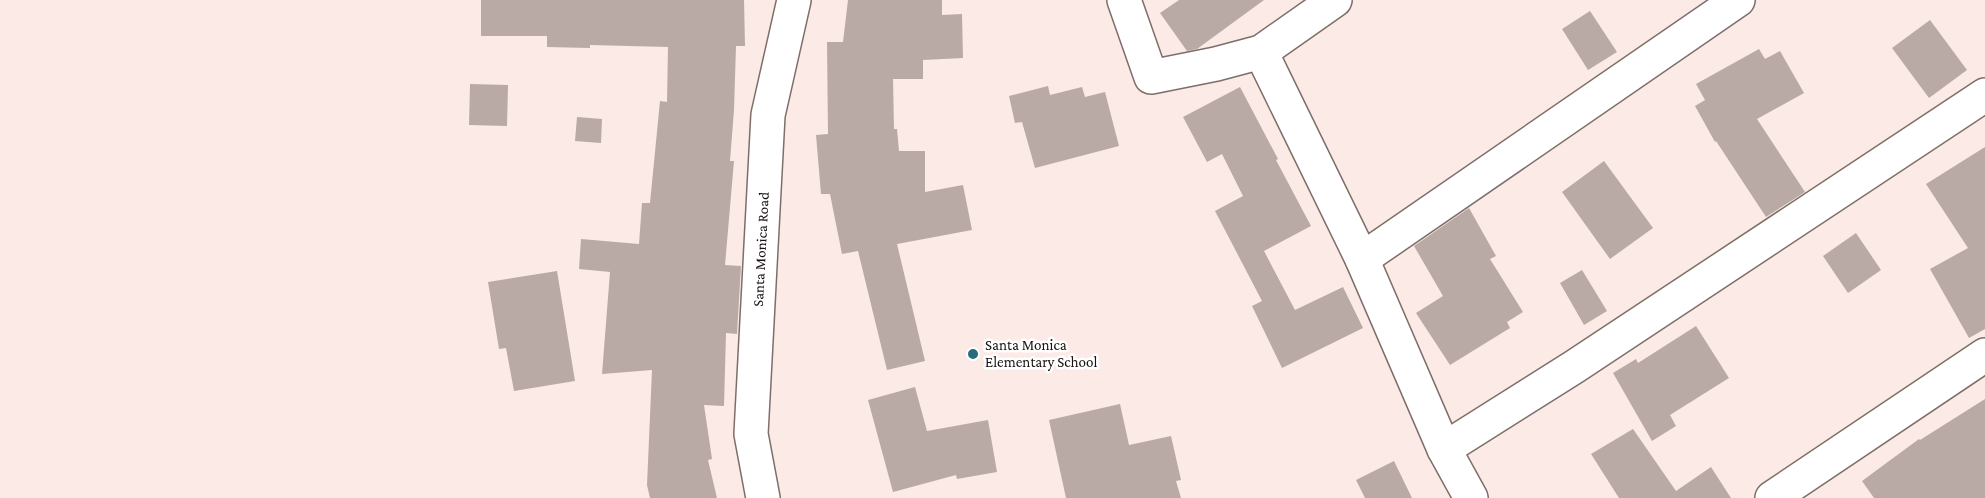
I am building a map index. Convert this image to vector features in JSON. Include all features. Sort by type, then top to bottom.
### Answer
[{"type":"street","name":"Santa Monica Road","points":[[763,498],[751,434],[768,115],[794,0]]},
{"type":"street","points":[[1124,0],[1151,77],[1261,52],[1335,0]]},
{"type":"street","points":[[1362,259],[1738,0]]},
{"type":"street","points":[[1261,52],[1362,259],[1444,449],[1471,498]]},
{"type":"street","points":[[1444,449],[1584,361],[1985,95]]},
{"type":"street","points":[[1772,498],[1985,355]]},
{"type":"building","points":[[481,0],[744,0],[745,46],[736,46],[730,161],[734,161],[725,265],[741,266],[737,334],[726,333],[724,406],[704,405],[712,459],[708,460],[717,498],[650,498],[647,485],[652,370],[602,374],[610,272],[579,269],[581,239],[639,244],[642,203],[650,203],[660,101],[667,102],[668,47],[590,45],[590,48],[547,47],[547,36],[481,36]]},
{"type":"building","points":[[848,0],[942,0],[942,15],[962,14],[963,58],[923,60],[923,79],[893,79],[894,129],[897,129],[899,151],[925,151],[925,192],[963,185],[972,230],[897,244],[925,361],[887,370],[858,251],[842,254],[830,194],[821,194],[816,135],[828,134],[827,42],[843,42]]},
{"type":"building","points":[[1179,0],[1264,0],[1197,49],[1187,51],[1160,13]]},
{"type":"building","points":[[1590,11],[1617,52],[1588,70],[1562,29]]},
{"type":"building","points":[[1930,20],[1967,70],[1929,98],[1892,48]]},
{"type":"building","points":[[1759,49],[1765,59],[1780,51],[1804,93],[1757,119],[1805,192],[1766,217],[1715,142],[1695,106],[1705,100],[1696,84]]},
{"type":"building","points":[[470,84],[508,85],[507,126],[469,125]]},
{"type":"building","points":[[1048,86],[1050,95],[1082,87],[1085,97],[1105,92],[1119,146],[1035,168],[1022,122],[1015,123],[1009,96]]},
{"type":"building","points":[[1240,87],[1311,226],[1264,251],[1295,310],[1343,287],[1363,328],[1282,368],[1252,306],[1262,301],[1215,211],[1243,196],[1222,154],[1207,162],[1183,117]]},
{"type":"building","points":[[577,117],[602,119],[601,143],[575,141]]},
{"type":"building","points":[[1985,147],[1985,329],[1969,338],[1930,269],[1968,248],[1926,184]]},
{"type":"building","points":[[1604,161],[1653,228],[1610,259],[1562,192]]},
{"type":"building","points":[[1469,208],[1496,256],[1490,259],[1523,312],[1507,322],[1510,328],[1450,365],[1416,313],[1443,296],[1414,246]]},
{"type":"building","points":[[1856,233],[1881,270],[1848,293],[1823,256]]},
{"type":"building","points":[[1582,270],[1607,311],[1584,325],[1560,283]]},
{"type":"building","points":[[557,271],[575,381],[514,391],[506,348],[499,349],[488,282]]},
{"type":"building","points":[[1696,326],[1729,378],[1670,415],[1676,426],[1652,441],[1613,373],[1636,359],[1638,363]]},
{"type":"building","points":[[915,387],[927,431],[988,420],[997,472],[957,479],[956,475],[893,492],[868,400]]},
{"type":"building","points":[[1985,399],[1985,498],[1874,498],[1862,481],[1919,439]]},
{"type":"building","points":[[1120,404],[1129,445],[1171,436],[1181,480],[1176,481],[1181,498],[1066,498],[1049,420]]},
{"type":"building","points":[[1633,429],[1676,491],[1711,467],[1731,498],[1619,498],[1591,454]]},
{"type":"building","points":[[1394,461],[1412,498],[1365,498],[1356,480]]},
{"type":"place","name":"Santa Monica Elementary School","points":[[973,354]]}]
